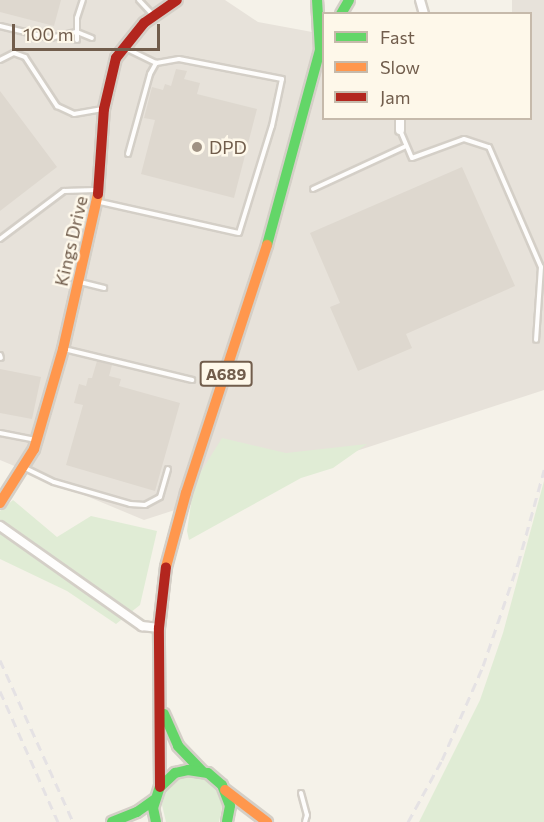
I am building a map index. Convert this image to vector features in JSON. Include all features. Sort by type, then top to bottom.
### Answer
[{"type":"main road","name":"Kings Drive","points":[[0,503],[24,467],[37,440],[63,349],[99,196],[104,109],[114,67],[123,47],[153,15],[177,0]]},
{"type":"main road","name":"A689","points":[[156,822],[154,800],[160,787],[159,628],[166,567],[176,525],[260,272],[322,46],[317,0]]},
{"type":"main road","name":"A689","points":[[160,702],[178,746],[202,771],[218,780],[225,790]]},
{"type":"main road","points":[[160,787],[175,773],[188,770],[202,771]]},
{"type":"main road","points":[[225,790],[230,806],[227,822]]},
{"type":"main road","points":[[225,790],[267,822]]},
{"type":"main road","points":[[112,822],[137,812],[154,800]]},
{"type":"street","points":[[400,120],[400,130]]},
{"type":"street","points":[[0,526],[142,626],[159,628]]},
{"type":"lane","points":[[77,40],[77,18],[83,0]]},
{"type":"lane","points":[[139,0],[153,15]]},
{"type":"lane","points":[[0,26],[50,38],[77,32],[92,38]]},
{"type":"lane","points":[[0,239],[64,191],[99,196],[239,233],[272,126],[282,79],[179,59],[156,63],[123,47]]},
{"type":"lane","points":[[0,60],[14,53],[25,57],[57,106],[74,114],[104,109]]},
{"type":"lane","points":[[128,154],[150,74],[156,63]]},
{"type":"lane","points":[[400,130],[412,159],[464,139],[489,147],[541,267],[536,340]]},
{"type":"lane","points":[[313,189],[406,146]]},
{"type":"lane","points":[[80,281],[104,288]]},
{"type":"lane","points":[[63,349],[192,380]]},
{"type":"lane","points":[[0,433],[37,440]]},
{"type":"lane","points":[[24,467],[54,482],[130,504],[145,505],[160,496],[168,469]]},
{"type":"lane","points":[[301,793],[307,815],[305,822]]},
{"type":"shaded area","points":[[0,0],[225,0],[258,22],[322,34],[322,120],[532,120],[532,12],[512,12],[512,0],[544,0],[544,390],[144,520],[0,460]]},
{"type":"green space","points":[[222,438],[286,453],[367,444],[333,468],[301,478],[189,540],[187,531],[194,483]]},
{"type":"green space","points":[[544,481],[544,822],[419,822],[480,700],[503,633]]},
{"type":"green space","points":[[13,500],[57,537],[91,516],[157,531],[140,605],[116,624],[67,591],[0,559],[0,511]]},
{"type":"green space","points":[[196,776],[214,784],[223,802],[219,822],[166,822],[162,805],[166,791],[182,777]]},
{"type":"building","points":[[0,0],[61,0],[54,26],[0,12]]},
{"type":"building","name":"DPD","points":[[176,69],[187,71],[184,79],[200,83],[197,94],[257,109],[234,198],[141,174],[155,120],[144,118],[152,87],[163,90],[165,84],[171,86]]},
{"type":"building","points":[[0,91],[57,167],[0,211]]},
{"type":"building","points":[[462,167],[515,286],[406,334],[412,348],[358,371],[330,307],[340,303],[310,233]]},
{"type":"building","points":[[97,361],[112,365],[109,376],[121,379],[119,386],[180,403],[155,491],[66,465],[83,405],[74,403],[79,384],[86,386],[88,378],[92,378]]},
{"type":"building","points":[[0,369],[41,377],[32,419],[0,413]]},
{"type":"railway","points":[[408,822],[442,760],[483,666],[518,564],[544,470]]},
{"type":"railway","points":[[0,660],[73,822]]},
{"type":"railway","points":[[0,691],[58,822]]},
{"type":"traffic: fast","points":[[267,245],[320,50],[317,0]]},
{"type":"traffic: fast","points":[[342,12],[349,0]]},
{"type":"traffic: fast","points":[[164,714],[178,746],[202,771]]},
{"type":"traffic: fast","points":[[156,822],[153,808],[160,787],[175,773],[188,770],[208,773],[222,785],[230,806],[227,822]]},
{"type":"traffic: fast","points":[[112,822],[137,812],[154,800]]},
{"type":"traffic: slow","points":[[0,503],[34,449],[63,349],[98,194]]},
{"type":"traffic: slow","points":[[166,567],[186,493],[267,245]]},
{"type":"traffic: slow","points":[[225,790],[267,822]]},
{"type":"traffic: jam","points":[[98,194],[104,109],[116,58],[144,23],[177,0]]},
{"type":"traffic: jam","points":[[160,787],[159,628],[166,567]]},
{"type":"place","name":"DPD","points":[[197,147]]}]
